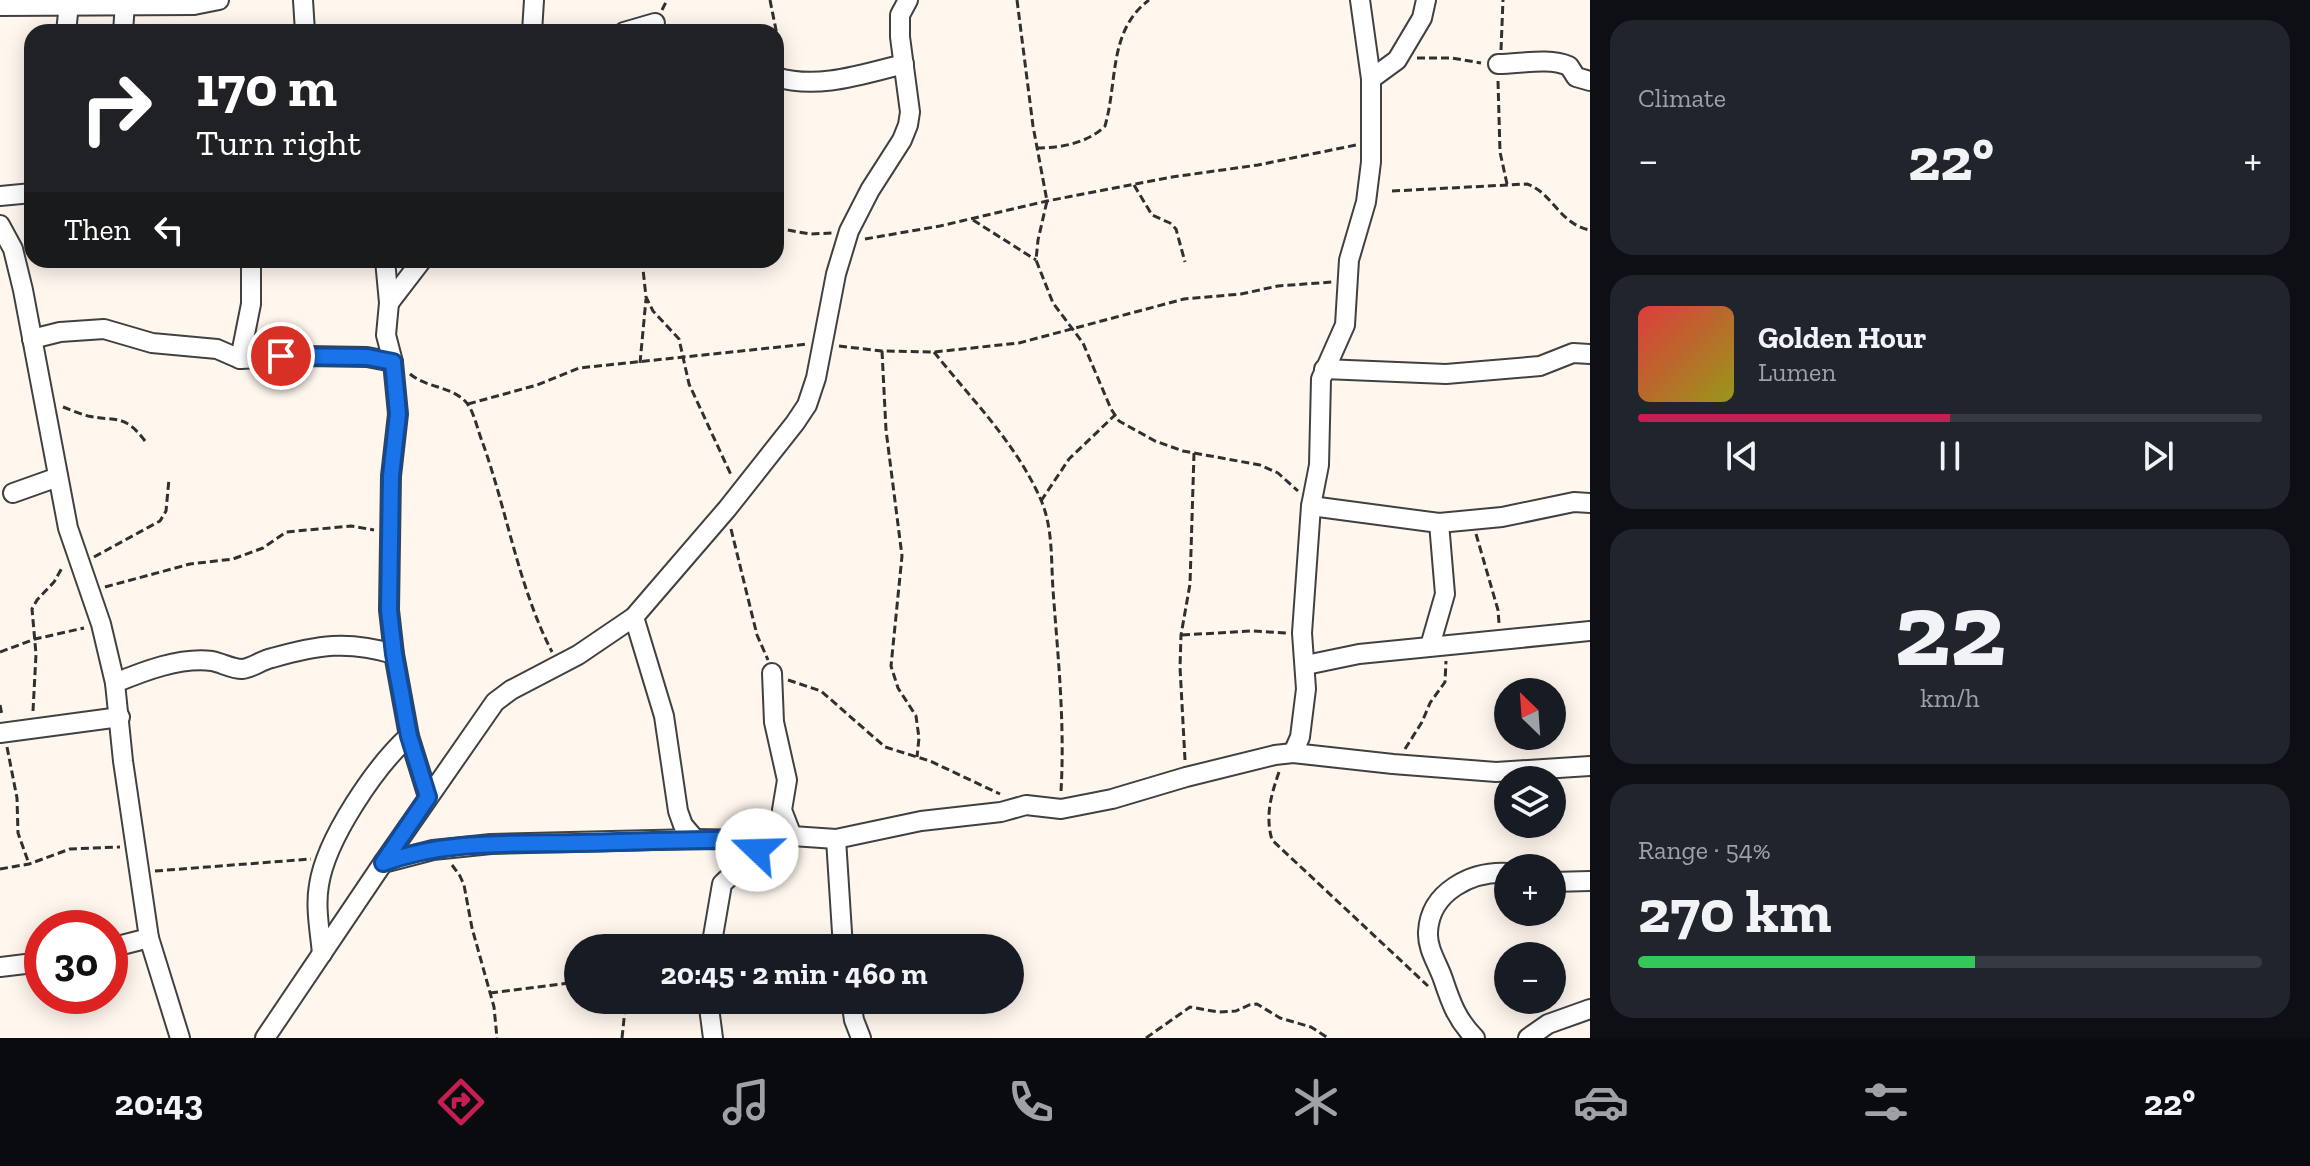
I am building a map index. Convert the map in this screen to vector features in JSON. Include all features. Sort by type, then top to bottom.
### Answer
[{"type":"street","points":[[0,6],[194,5],[219,0]]},
{"type":"street","points":[[303,0],[304,24]]},
{"type":"street","points":[[532,24],[534,0]]},
{"type":"street","points":[[265,1038],[495,702],[511,690],[559,666],[634,617],[727,509],[807,405],[816,378],[847,237],[908,125],[910,112],[900,15],[906,0]]},
{"type":"street","points":[[1293,753],[1303,717],[1306,665],[1302,633],[1311,506],[1319,465],[1321,379],[1345,325],[1351,248],[1366,202],[1371,140],[1371,79],[1360,0]]},
{"type":"street","points":[[1371,79],[1397,60],[1422,18],[1426,0]]},
{"type":"street","points":[[124,24],[125,3]]},
{"type":"street","points":[[67,24],[69,4]]},
{"type":"street","points":[[1498,64],[1561,63],[1569,66],[1576,77],[1590,81]]},
{"type":"street","points":[[784,79],[837,80],[904,64]]},
{"type":"street","points":[[0,196],[24,194]]},
{"type":"street","points":[[0,225],[13,249],[71,543],[101,624],[115,683],[149,938],[180,1038]]},
{"type":"street","points":[[240,359],[251,304],[251,268]]},
{"type":"street","points":[[386,268],[389,303],[386,335],[393,362],[398,414],[391,476],[388,589],[394,654],[409,736],[428,797]]},
{"type":"street","points":[[389,303],[416,268]]},
{"type":"street","points":[[32,339],[60,332],[104,329],[152,343],[217,349],[240,359],[367,357],[393,362]]},
{"type":"street","points":[[1324,369],[1446,374],[1540,366],[1573,353],[1590,354]]},
{"type":"street","points":[[13,493],[58,477]]},
{"type":"street","points":[[1311,506],[1439,523],[1473,521],[1574,502],[1590,503]]},
{"type":"street","points":[[1438,645],[1445,594],[1439,523]]},
{"type":"street","points":[[634,617],[664,716],[678,811],[683,825],[695,839]]},
{"type":"street","points":[[1306,665],[1359,654],[1590,631]]},
{"type":"street","points":[[115,683],[138,673],[199,661],[243,669],[266,659],[317,646],[367,646],[394,654]]},
{"type":"street","points":[[772,673],[774,722],[787,780],[782,810],[792,836]]},
{"type":"street","points":[[2,733],[120,717]]},
{"type":"street","points":[[322,954],[318,888],[325,858],[373,775],[409,736]]},
{"type":"street","points":[[383,863],[433,850],[491,844],[759,840],[792,836],[836,839],[921,821],[1001,812],[1026,805],[1061,809],[1293,753],[1496,772],[1590,766]]},
{"type":"street","points":[[836,839],[842,934]]},
{"type":"street","points":[[713,934],[722,884],[751,860],[759,840]]},
{"type":"street","points":[[1475,1038],[1461,1025],[1452,1007],[1429,941],[1430,923],[1439,901],[1451,889],[1479,874],[1494,873]]},
{"type":"street","points":[[1566,882],[1590,881]]},
{"type":"street","points":[[128,943],[149,938]]},
{"type":"street","points":[[2,963],[24,962]]},
{"type":"street","points":[[1528,1038],[1548,1024],[1590,1009]]},
{"type":"street","points":[[710,1014],[713,1038]]},
{"type":"street","points":[[853,1014],[861,1038]]},
{"type":"path","points":[[770,0],[773,24]]},
{"type":"path","points":[[1017,0],[1047,201],[1036,260],[1053,303],[1083,343],[1115,415],[1132,429],[1155,441],[1194,453],[1245,461],[1278,473],[1311,506]]},
{"type":"path","points":[[1037,148],[1072,144],[1098,134],[1105,126],[1119,41],[1127,22],[1149,0]]},
{"type":"path","points":[[1503,0],[1497,94],[1500,152],[1507,184]]},
{"type":"path","points":[[1397,60],[1431,57],[1498,64]]},
{"type":"path","points":[[784,229],[847,237],[973,220],[1047,201],[1337,150],[1371,140]]},
{"type":"path","points":[[1392,191],[1527,184],[1538,188],[1572,225],[1590,230]]},
{"type":"path","points":[[1134,185],[1152,215],[1174,227],[1185,262]]},
{"type":"path","points":[[973,220],[1036,260]]},
{"type":"path","points":[[640,363],[646,297],[643,268]]},
{"type":"path","points":[[468,404],[537,385],[579,368],[822,343],[882,351],[934,352],[1019,343],[1184,299],[1241,294],[1278,286],[1347,281]]},
{"type":"path","points":[[646,297],[653,311],[679,339],[689,384],[739,494]]},
{"type":"path","points":[[882,351],[886,430],[902,556],[891,666],[898,688],[916,716],[919,738],[917,757]]},
{"type":"path","points":[[934,352],[1014,451],[1041,501],[1048,526],[1059,651],[1063,760],[1061,809]]},
{"type":"path","points":[[393,362],[422,382],[452,393],[468,404],[491,467],[541,631],[559,666]]},
{"type":"path","points":[[42,399],[90,416],[114,418],[132,426],[145,441]]},
{"type":"path","points":[[1041,501],[1069,459],[1115,415]]},
{"type":"path","points":[[1186,777],[1181,635],[1190,584],[1194,453]]},
{"type":"path","points":[[79,564],[160,521],[166,511],[169,479]]},
{"type":"path","points":[[727,509],[741,577],[757,635],[772,673],[821,691],[885,747],[917,757],[1000,794]]},
{"type":"path","points":[[1473,521],[1498,610],[1497,639]]},
{"type":"path","points":[[90,591],[190,564],[233,559],[263,548],[286,532],[351,526],[391,533]]},
{"type":"path","points":[[30,731],[36,668],[33,605],[54,582],[71,543]]},
{"type":"path","points":[[0,652],[35,639],[101,624]]},
{"type":"path","points":[[1181,635],[1252,631],[1302,633]]},
{"type":"path","points":[[1393,764],[1415,734],[1430,703],[1445,682],[1447,666],[1438,645]]},
{"type":"path","points":[[2,733],[17,798],[18,833],[29,864]]},
{"type":"path","points":[[1293,753],[1279,771],[1271,795],[1268,815],[1272,840],[1429,986]]},
{"type":"path","points":[[0,869],[29,864],[70,849],[89,846],[135,848]]},
{"type":"path","points":[[433,850],[460,876],[494,1007],[497,1038]]},
{"type":"path","points":[[139,872],[325,858]]},
{"type":"path","points":[[489,993],[564,984]]},
{"type":"path","points":[[1146,1038],[1190,1007],[1218,1012],[1236,1011],[1257,1004],[1280,1018],[1311,1027],[1328,1038]]},
{"type":"path","points":[[622,1038],[625,1014]]},
{"type":"route","points":[[281,356],[367,357],[393,362],[398,414],[391,476],[389,610],[409,736],[428,797],[383,863],[433,850],[491,844],[759,840],[757,850]]}]
